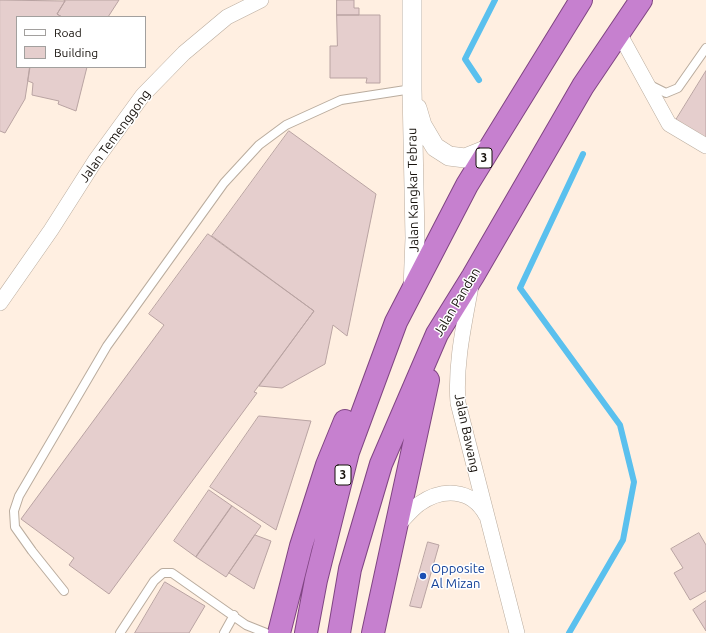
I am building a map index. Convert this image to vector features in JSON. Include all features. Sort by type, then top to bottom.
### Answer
[{"type":"highway","name":"3","points":[[306,633],[316,580],[348,452],[396,322],[467,185],[582,0]]},
{"type":"highway","name":"Jalan Pandan","points":[[339,633],[350,569],[381,464],[437,334],[473,276],[583,86],[641,0]]},
{"type":"highway","points":[[279,633],[301,546],[327,465],[357,391],[396,322]]},
{"type":"highway","points":[[374,633],[437,334]]},
{"type":"street","name":"Jalan Temenggong","points":[[0,303],[51,230],[95,161],[142,95],[184,53],[227,17],[261,0]]},
{"type":"street","name":"Jalan Kangkar Tebrau","points":[[412,0],[415,238],[413,290]]},
{"type":"street","points":[[619,33],[672,126],[706,146]]},
{"type":"street","name":"Jalan Kangkar Tebrau","points":[[412,89],[422,125],[435,147],[449,156],[465,158],[490,148]]},
{"type":"street","name":"Jalan Bawang","points":[[473,276],[460,345],[457,391],[458,404],[517,633]]},
{"type":"street","name":"Jalan Bawang","points":[[397,526],[418,505],[426,500],[437,495],[452,492],[461,493],[470,498],[483,510],[488,519]]},
{"type":"lane","points":[[648,84],[666,92],[678,88],[706,48]]},
{"type":"lane","points":[[64,591],[15,527],[14,511],[19,496],[107,346],[224,183],[259,145],[286,125],[341,100],[412,89]]},
{"type":"lane","points":[[120,633],[154,581],[163,573],[172,573],[246,624],[266,633]]},
{"type":"lane","points":[[224,633],[234,615]]},
{"type":"building","points":[[0,0],[65,1],[57,14],[60,16],[16,16],[16,68],[30,68],[25,99],[5,133],[0,131]]},
{"type":"building","points":[[64,0],[119,0],[109,16],[60,16],[57,14],[65,1]]},
{"type":"building","points":[[337,0],[354,0],[354,8],[359,8],[359,15],[337,15]]},
{"type":"building","points":[[337,15],[380,15],[380,83],[366,83],[367,78],[330,78],[330,46],[337,46]]},
{"type":"building","points":[[30,68],[87,68],[76,111],[58,104],[59,101],[32,95],[33,83],[28,81]]},
{"type":"building","points":[[706,71],[706,138],[676,120]]},
{"type":"building","points":[[289,131],[376,194],[347,336],[333,325],[325,364],[282,388],[259,386],[314,311],[212,236]]},
{"type":"building","points":[[208,234],[314,311],[254,392],[257,393],[109,594],[69,565],[74,558],[21,519],[164,325],[149,314]]},
{"type":"building","points":[[259,416],[311,421],[276,530],[210,487]]},
{"type":"building","points":[[209,490],[232,506],[196,557],[174,541]]},
{"type":"building","points":[[232,506],[261,526],[226,577],[196,557]]},
{"type":"building","points":[[699,533],[706,545],[706,591],[690,600],[674,573],[683,568],[671,549]]},
{"type":"building","points":[[255,535],[271,541],[254,589],[229,573]]},
{"type":"building","points":[[428,542],[439,545],[421,608],[410,606]]},
{"type":"building","points":[[165,582],[205,606],[189,633],[135,633]]},
{"type":"building","points":[[706,601],[706,631],[693,610]]},
{"type":"waterway","points":[[479,80],[465,59],[495,0]]},
{"type":"waterway","points":[[569,633],[623,540],[634,482],[620,425],[520,288],[583,154]]},
{"type":"place","name":"Opposite Al Mizan","points":[[423,576]]}]
